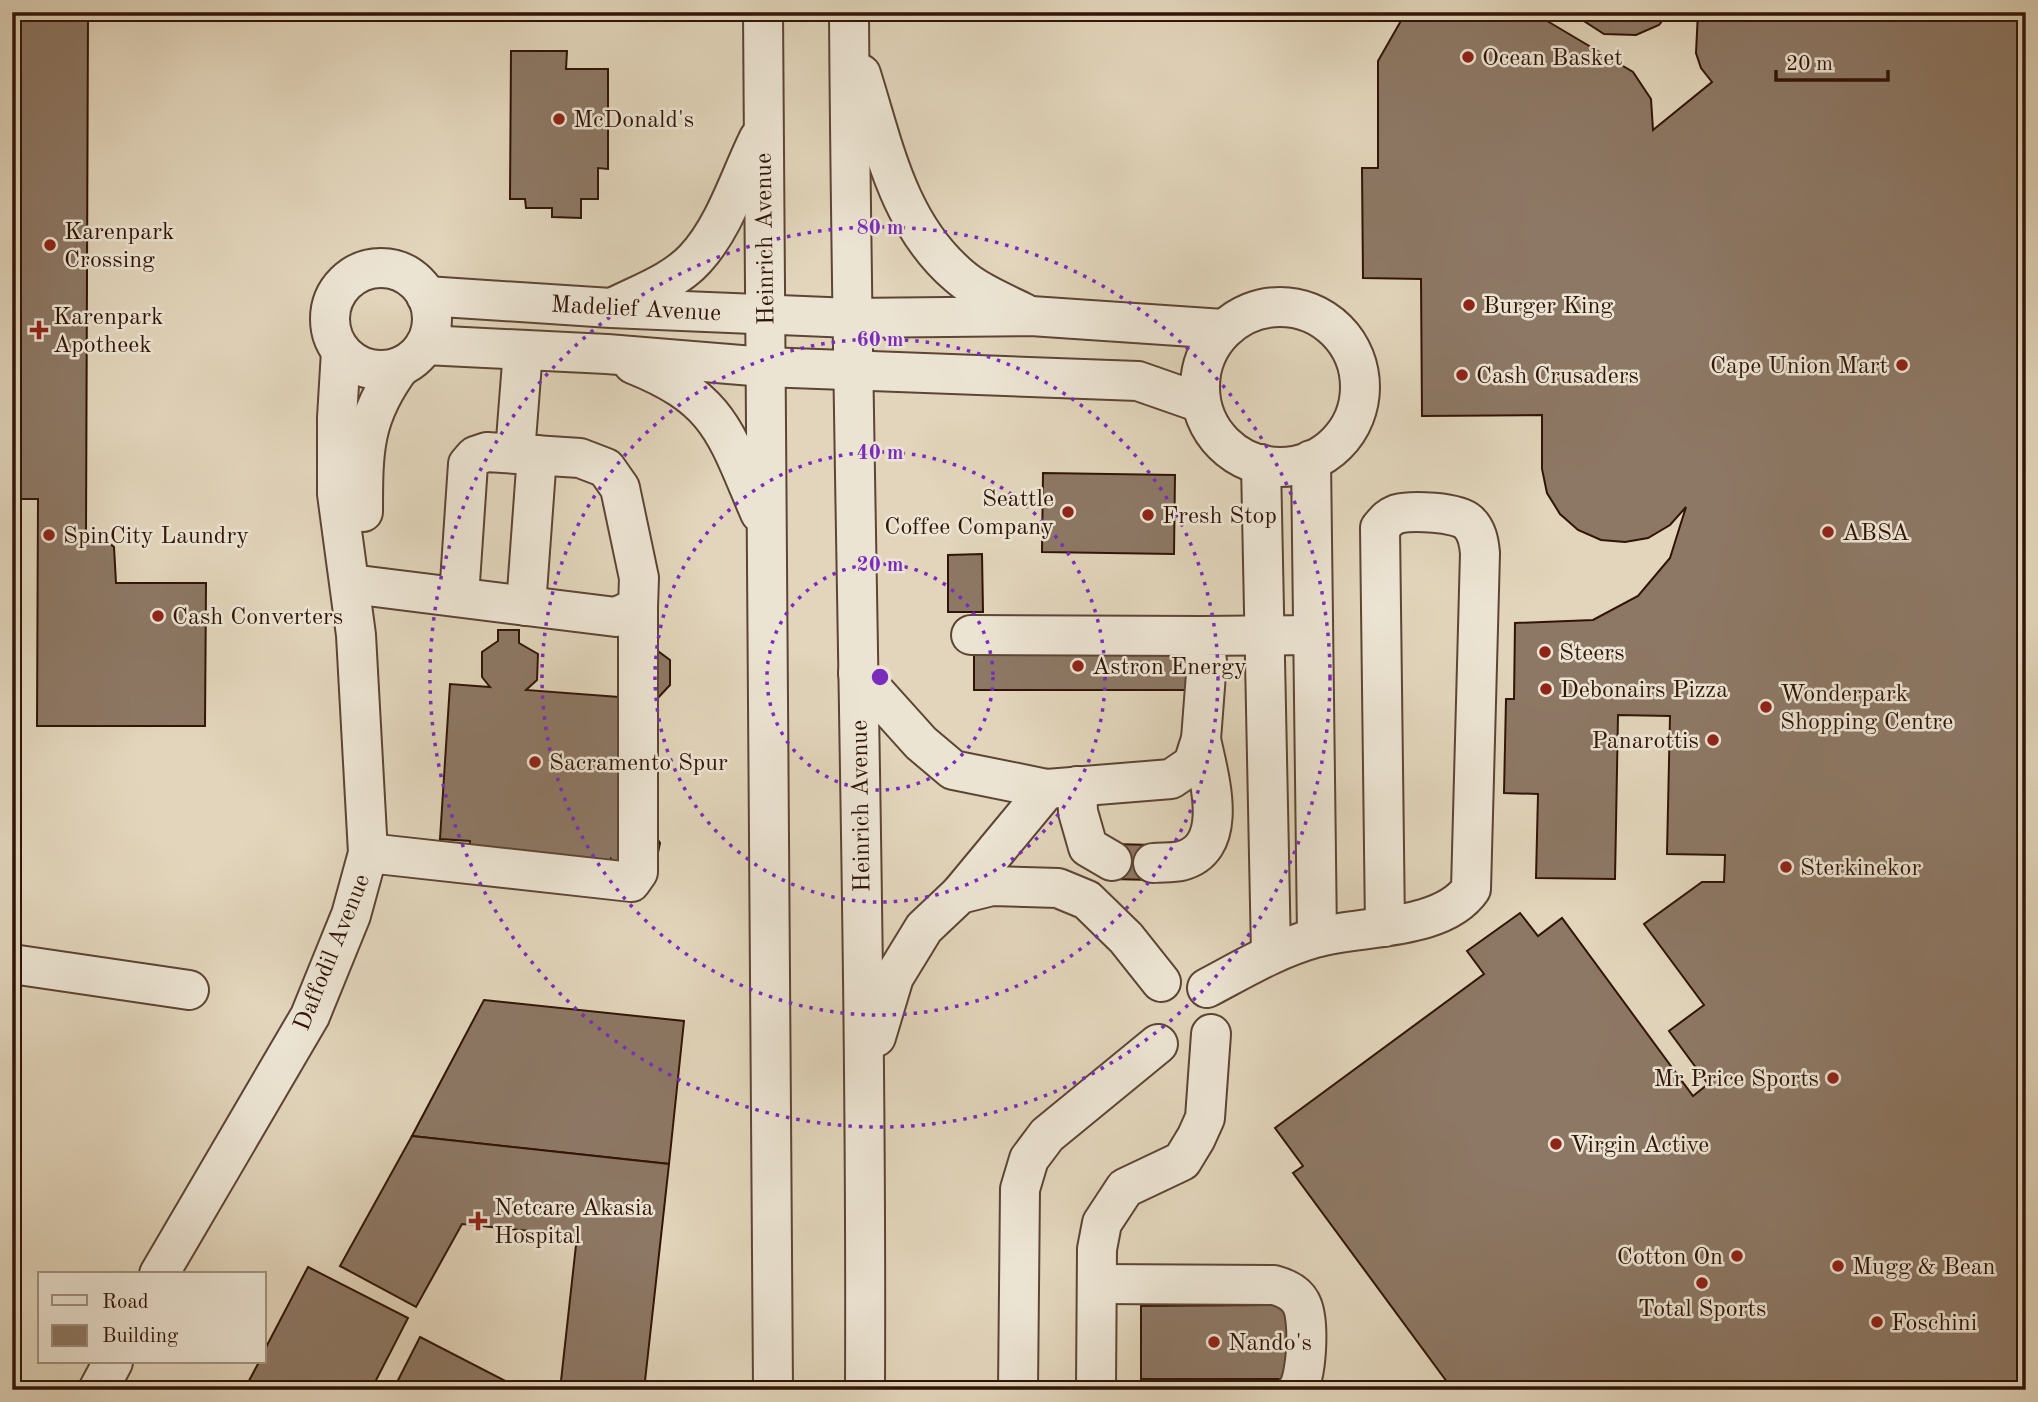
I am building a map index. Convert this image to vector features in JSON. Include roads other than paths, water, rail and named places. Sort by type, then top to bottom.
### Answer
[{"type":"street","name":"Heinrich Avenue","points":[[763,12],[773,1390]]},
{"type":"street","name":"Heinrich Avenue","points":[[849,24],[851,370],[866,1071],[865,1390]]},
{"type":"street","points":[[849,24],[895,183],[914,227],[933,251],[960,277],[986,294],[1031,316]]},
{"type":"street","points":[[611,308],[662,284],[695,260],[713,233],[763,130]]},
{"type":"street","name":"Daffodil Avenue","points":[[160,1272],[310,1016],[351,915],[368,853],[356,635],[337,494],[337,418],[341,351],[333,337],[330,321],[332,304],[340,289],[352,277],[368,270],[385,269],[402,273],[416,282],[426,296],[432,312],[431,329],[382,392],[369,422],[363,468],[356,635]]},
{"type":"street","name":"Madelief Avenue","points":[[426,296],[611,308],[851,317],[1031,316],[1223,330]]},
{"type":"street","points":[[1271,307],[1298,308],[1322,319],[1342,336],[1354,358],[1360,382],[1358,406],[1348,429],[1332,448],[1311,460],[1286,466],[1261,464],[1237,455],[1221,441],[1208,423],[1201,403],[1200,376],[1208,351],[1223,330],[1241,314],[1271,307]]},
{"type":"street","points":[[523,349],[526,606]]},
{"type":"street","name":"Madelief Avenue","points":[[413,355],[523,349],[765,367],[1138,382],[1201,403]]},
{"type":"street","points":[[341,351],[354,362],[369,369],[385,370],[413,355]]},
{"type":"street","points":[[607,354],[667,378],[702,402],[726,434],[766,528]]},
{"type":"street","points":[[368,853],[631,882],[638,872],[639,578],[620,488],[606,468],[580,458],[488,452],[475,456],[468,464],[459,597]]},
{"type":"street","points":[[1311,460],[1317,937]]},
{"type":"street","points":[[1261,464],[1271,953]]},
{"type":"street","points":[[1208,988],[1271,953],[1317,937],[1385,927],[1447,911],[1471,889],[1480,553],[1474,528],[1467,520],[1458,516],[1410,511],[1395,515],[1380,528],[1385,927]]},
{"type":"street","points":[[359,585],[616,617],[638,607]]},
{"type":"street","points":[[971,635],[1313,635]]},
{"type":"street","points":[[1153,863],[1183,860],[1202,847],[1211,832],[1213,798],[1202,739],[1207,661],[1203,636]]},
{"type":"street","points":[[858,673],[921,743],[953,770],[1062,788],[1171,779],[1193,764],[1202,739]]},
{"type":"street","points":[[1062,788],[1078,812],[1088,846],[1112,860]]},
{"type":"street","points":[[866,1071],[894,977],[910,947],[937,914],[960,894],[1062,788]]},
{"type":"street","points":[[960,894],[992,886],[1029,886],[1058,888],[1087,900],[1126,937],[1161,982]]},
{"type":"street","points":[[12,964],[189,990]]},
{"type":"street","points":[[1096,1390],[1097,1248],[1102,1223],[1125,1188],[1182,1161],[1205,1118],[1211,1034]]},
{"type":"street","points":[[1018,1390],[1020,1189],[1029,1159],[1047,1135],[1158,1044]]},
{"type":"street","points":[[1097,1284],[1275,1285],[1285,1288],[1301,1303],[1305,1314],[1305,1375],[1297,1390]]},
{"type":"street","points":[[98,1390],[112,1364]]},
{"type":"place","name":"Ocean Basket","points":[[1468,57]]},
{"type":"place","name":"McDonald's","points":[[559,119]]},
{"type":"place","name":"Karenpark Crossing","points":[[50,245]]},
{"type":"place","name":"Burger King","points":[[1469,305]]},
{"type":"place","name":"Karenpark Apotheek","points":[[39,330]]},
{"type":"place","name":"Cape Union Mart","points":[[1902,365]]},
{"type":"place","name":"Cash Crusaders","points":[[1462,375]]},
{"type":"place","name":"Seattle Coffee Company","points":[[1068,512]]},
{"type":"place","name":"Fresh Stop","points":[[1148,515]]},
{"type":"place","name":"ABSA","points":[[1828,532]]},
{"type":"place","name":"SpinCity Laundry","points":[[49,535]]},
{"type":"place","name":"Cash Converters","points":[[158,616]]},
{"type":"place","name":"Steers","points":[[1545,652]]},
{"type":"place","name":"Astron Energy","points":[[1078,666]]},
{"type":"place","name":"Debonairs Pizza","points":[[1546,689]]},
{"type":"place","name":"Wonderpark Shopping Centre","points":[[1766,707]]},
{"type":"place","name":"Panarottis","points":[[1713,740]]},
{"type":"place","name":"Sacramento Spur","points":[[535,762]]},
{"type":"place","name":"Sterkinekor","points":[[1786,867]]},
{"type":"place","name":"Mr Price Sports","points":[[1833,1078]]},
{"type":"place","name":"Virgin Active","points":[[1556,1144]]},
{"type":"place","name":"Netcare Akasia Hospital","points":[[478,1221]]},
{"type":"place","name":"Cotton On","points":[[1737,1256]]},
{"type":"place","name":"Mugg & Bean","points":[[1838,1266]]},
{"type":"place","name":"Total Sports","points":[[1702,1283]]},
{"type":"place","name":"Foschini","points":[[1877,1322]]},
{"type":"place","name":"Nando's","points":[[1214,1342]]}]
